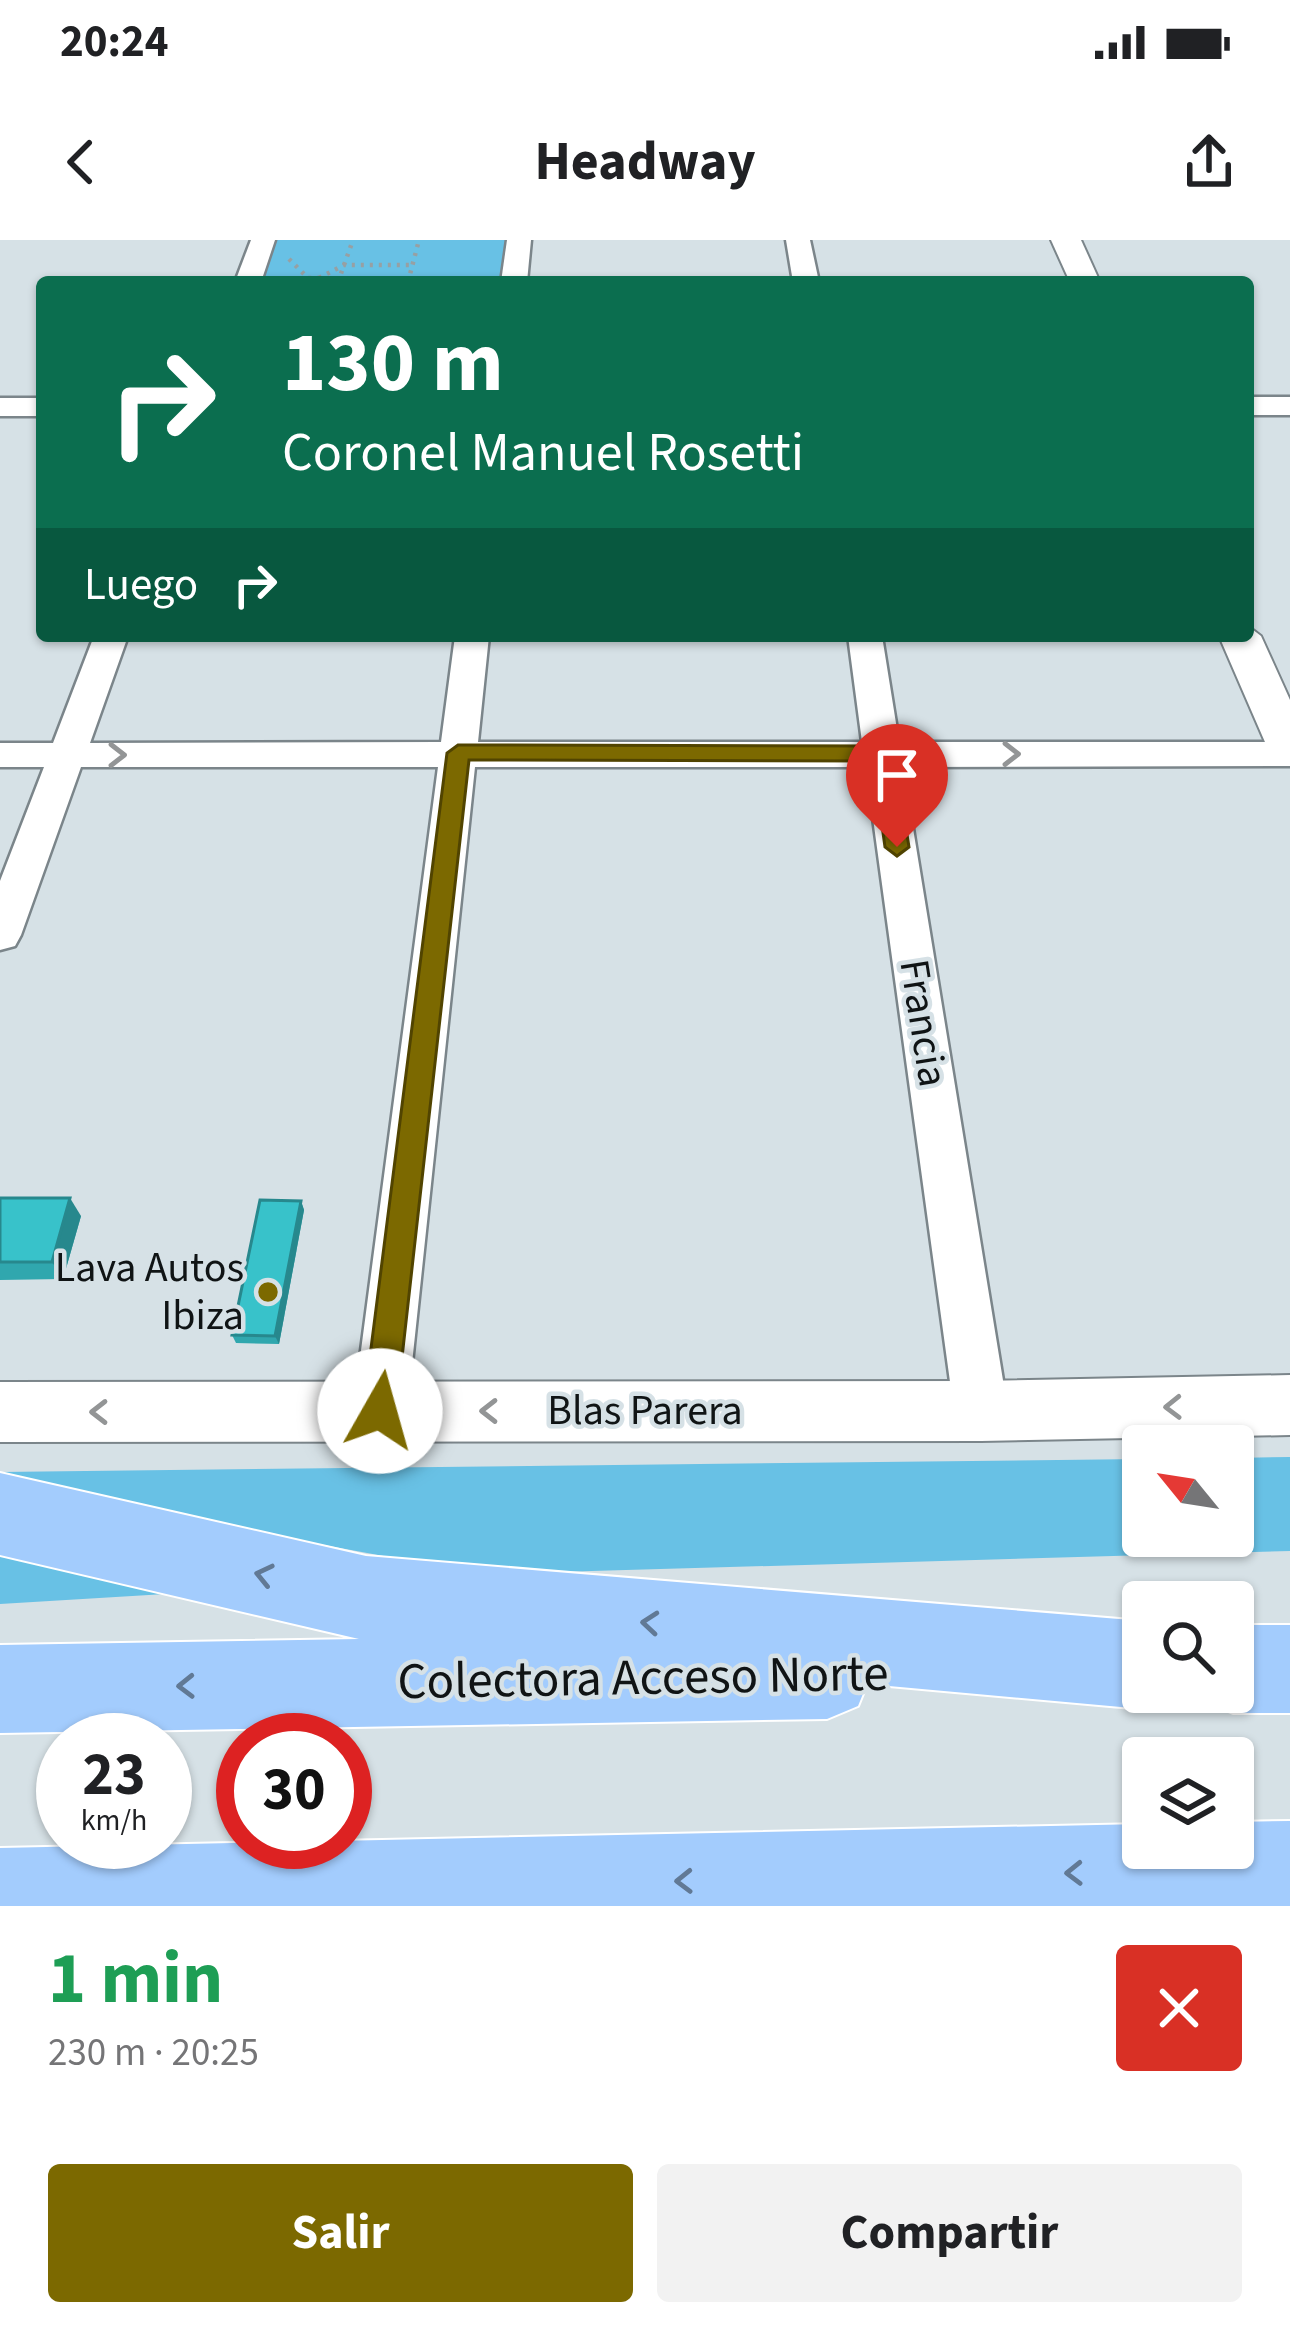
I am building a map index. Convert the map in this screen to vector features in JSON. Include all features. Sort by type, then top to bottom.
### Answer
[{"type":"highway","points":[[0,1514],[366,1598],[1122,1666]]},
{"type":"highway","name":"Colectora Acceso Norte","points":[[0,1689],[1122,1668]]},
{"type":"highway","points":[[1254,1669],[1290,1669]]},
{"type":"highway","points":[[0,1896],[1290,1868]]},
{"type":"street","points":[[250,276],[263,240]]},
{"type":"street","points":[[515,276],[519,240]]},
{"type":"street","points":[[798,240],[805,276]]},
{"type":"street","points":[[1066,240],[1082,276]]},
{"type":"street","points":[[1254,406],[1290,406]]},
{"type":"street","points":[[0,407],[36,407]]},
{"type":"street","points":[[0,934],[109,642]]},
{"type":"street","points":[[380,1411],[471,642]]},
{"type":"street","name":"Francia","points":[[866,642],[981,1411]]},
{"type":"street","points":[[0,755],[1290,752],[1243,642]]},
{"type":"street","name":"Blas Parera","points":[[0,1412],[981,1411],[1290,1405]]},
{"type":"path","points":[[340,276],[353,240]]},
{"type":"path","points":[[409,276],[419,240]]},
{"type":"path","points":[[291,244],[288,261],[306,276]]},
{"type":"path","points":[[326,276],[344,265],[412,265]]},
{"type":"shaded area","points":[[274,240],[511,240],[506,276],[261,276]]},
{"type":"shaded area","points":[[1290,1457],[1290,1551],[1254,1552],[1254,1458]]},
{"type":"shaded area","points":[[1122,1459],[1122,1556],[557,1572],[394,1558],[0,1485],[0,1472]]},
{"type":"shaded area","points":[[0,1540],[215,1591],[0,1604]]},
{"type":"building","points":[[0,1198],[70,1198],[52,1262],[0,1262]]},
{"type":"building","name":"Lava Autos Ibiza","points":[[260,1200],[301,1201],[275,1336],[232,1335]]},
{"type":"place","name":"Lava Autos Ibiza","points":[[268,1292]]},
{"type":"route","points":[[380,1411],[458,753],[883,753],[897,847]]}]
